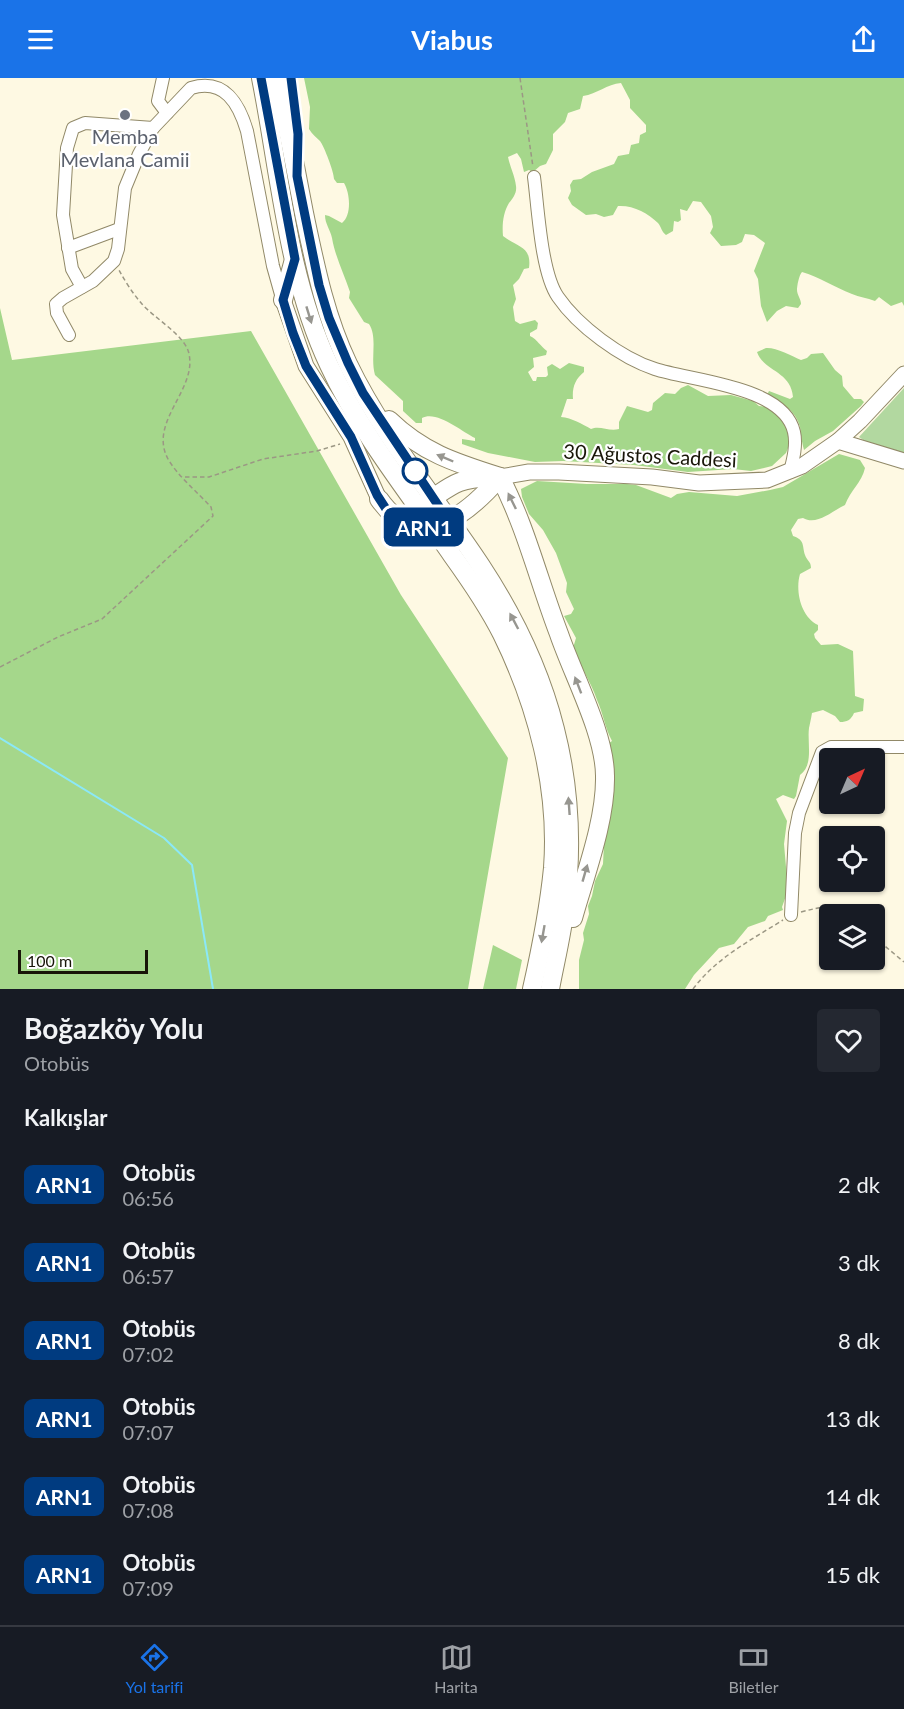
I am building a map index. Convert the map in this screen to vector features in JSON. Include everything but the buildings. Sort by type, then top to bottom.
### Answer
[{"type":"highway","points":[[261,78],[295,259],[311,320],[330,367],[354,411],[398,479],[426,502]]},
{"type":"highway","points":[[278,78],[319,285],[329,318],[363,393],[501,633],[523,683],[543,748],[551,796],[553,866],[549,904],[532,989]]},
{"type":"highway","points":[[291,78],[298,134],[297,176]]},
{"type":"highway","points":[[283,300],[295,259]]},
{"type":"highway","points":[[363,393],[397,428],[426,450],[447,460],[500,477],[519,515],[558,634],[598,736],[604,763],[604,794],[599,825],[562,959],[550,989]]},
{"type":"highway","points":[[379,499],[393,510],[400,511],[426,502],[464,479],[500,477]]},
{"type":"highway","points":[[379,499],[388,512],[405,524],[414,527],[440,524],[473,503],[500,477]]},
{"type":"highway","points":[[379,499],[395,498],[399,487],[398,479]]},
{"type":"highway","points":[[440,524],[501,597],[524,639],[546,697],[560,745],[569,803],[570,855],[565,908],[550,989]]},
{"type":"main road","points":[[283,300],[306,366],[351,437],[379,499]]},
{"type":"main road","name":"30 Ağustos Caddesi","points":[[500,477],[529,472],[652,477],[699,483],[767,480],[802,466],[838,441],[904,374]]},
{"type":"main road","points":[[838,441],[904,461]]},
{"type":"street","points":[[163,78],[158,102],[167,113]]},
{"type":"street","points":[[69,335],[57,313],[56,304],[93,281],[114,261],[118,249],[125,188],[139,154],[153,128],[191,88],[202,81],[221,87],[231,96],[241,111],[247,131],[273,266],[283,300]]},
{"type":"street","points":[[82,287],[72,269],[63,215],[67,148],[73,128],[86,123],[153,128]]},
{"type":"street","points":[[534,177],[547,272],[556,294],[572,314],[611,346],[637,362],[654,369],[753,394],[776,405],[786,415],[795,434],[790,472]]},
{"type":"street","points":[[68,248],[119,229]]},
{"type":"street","points":[[791,915],[795,833],[799,813],[822,752],[831,747],[904,747]]},
{"type":"path","points":[[520,78],[534,177]]},
{"type":"path","points":[[0,667],[49,641],[102,619],[213,516],[211,507],[168,460],[163,448],[165,429],[188,373],[189,351],[181,340],[141,304],[114,261]]},
{"type":"path","points":[[183,477],[209,477],[264,459],[317,451],[341,444],[351,437]]},
{"type":"path","points":[[693,989],[710,968],[725,957],[791,915],[819,907]]},
{"type":"path","points":[[885,946],[904,962]]},
{"type":"green space","points":[[304,78],[904,78],[904,306],[902,302],[891,306],[879,297],[875,301],[855,295],[802,272],[797,290],[801,304],[798,308],[786,306],[777,311],[767,322],[761,306],[758,279],[754,271],[765,243],[754,235],[745,234],[742,242],[736,245],[721,246],[710,233],[713,227],[711,216],[701,202],[693,201],[687,211],[680,209],[681,220],[674,221],[673,231],[666,235],[654,219],[635,208],[618,206],[613,215],[604,217],[596,214],[586,215],[572,205],[568,198],[573,180],[581,179],[592,172],[614,164],[618,156],[629,154],[631,145],[639,143],[640,135],[646,132],[646,125],[630,108],[630,100],[621,83],[611,85],[583,96],[580,109],[568,113],[565,122],[553,134],[553,150],[546,164],[533,172],[529,170],[524,172],[517,153],[508,157],[516,189],[504,215],[503,236],[526,251],[529,261],[529,268],[524,269],[513,285],[516,299],[513,307],[515,321],[520,324],[535,320],[538,323],[537,329],[530,333],[530,336],[547,351],[546,355],[533,358],[534,367],[528,372],[533,381],[536,381],[537,377],[548,375],[547,367],[552,364],[560,369],[569,363],[584,367],[584,372],[575,384],[573,399],[567,399],[561,417],[591,429],[619,429],[619,422],[627,406],[648,412],[652,410],[653,403],[665,393],[675,394],[688,385],[708,396],[731,395],[753,401],[759,406],[768,407],[781,418],[788,430],[790,443],[786,453],[772,466],[751,471],[733,469],[688,472],[634,465],[563,461],[535,462],[488,453],[462,444],[462,439],[475,441],[475,438],[435,417],[428,416],[422,418],[422,423],[416,423],[403,411],[403,401],[375,375],[372,330],[369,324],[364,322],[349,298],[350,292],[325,218],[325,215],[329,216],[342,223],[349,209],[348,192],[344,183],[337,183],[334,179],[322,144],[309,129],[310,107]]},
{"type":"green space","points":[[0,308],[12,360],[251,331],[401,595],[508,758],[468,989],[0,989]]},
{"type":"green space","points":[[766,348],[779,350],[801,360],[811,354],[823,353],[842,376],[843,386],[854,399],[861,399],[864,402],[833,431],[804,450],[800,427],[795,416],[767,395],[769,391],[790,399],[793,397],[791,388],[782,376],[760,358],[757,352]]},
{"type":"green space","points":[[904,388],[904,454],[866,442],[859,437]]},
{"type":"green space","points":[[839,454],[860,460],[865,468],[845,505],[819,519],[798,519],[791,530],[793,536],[801,541],[811,566],[800,574],[798,588],[801,603],[807,616],[818,625],[818,630],[814,634],[821,645],[838,644],[853,651],[855,696],[864,699],[863,711],[854,713],[845,722],[840,722],[835,716],[823,710],[812,713],[807,766],[800,775],[796,796],[794,799],[783,795],[776,799],[787,821],[784,844],[788,890],[783,910],[768,916],[765,921],[748,927],[734,944],[719,948],[694,975],[685,989],[579,989],[579,960],[584,940],[583,933],[589,914],[588,906],[595,881],[603,864],[609,743],[612,741],[595,693],[573,648],[576,638],[564,616],[571,614],[574,609],[566,592],[567,583],[556,553],[543,530],[529,514],[521,489],[537,481],[636,485],[671,498],[677,494],[689,492],[737,496],[783,487]]},
{"type":"green space","points":[[493,945],[522,960],[516,989],[483,989]]},
{"type":"waterway","points":[[0,738],[164,838],[192,865],[213,989]]},
{"type":"bus line","name":"ARN1","points":[[261,78],[295,259],[283,300],[293,333],[306,366],[351,437],[377,495],[388,512],[405,524],[414,527],[432,527],[448,520],[363,393],[329,318],[319,285],[297,176],[298,134],[291,78]]},
{"type":"place","name":"Memba Mevlana Camii","points":[[125,115]]}]
